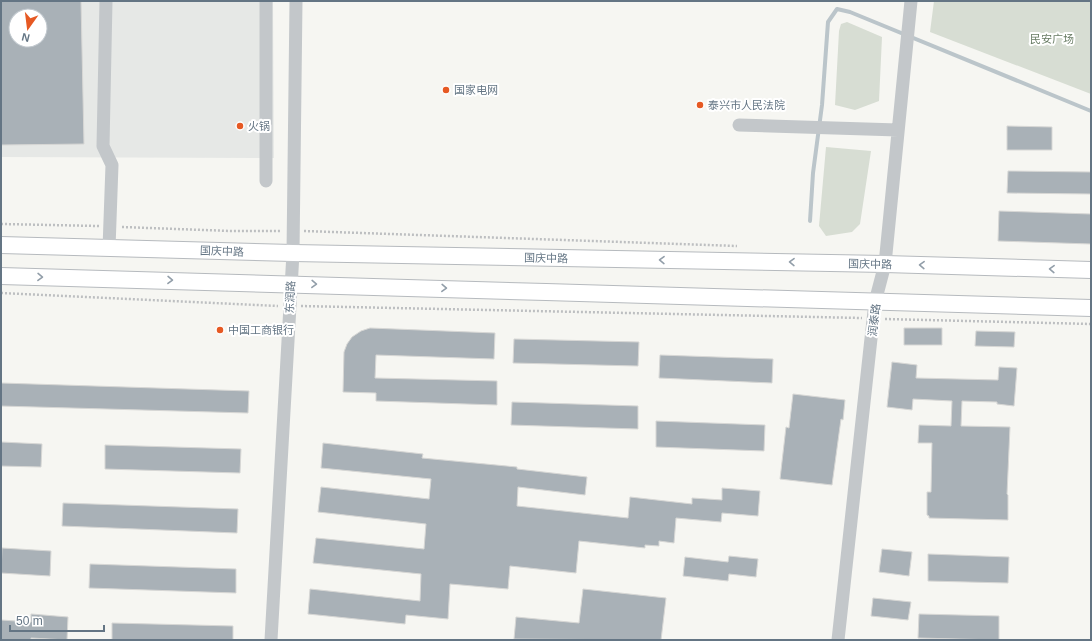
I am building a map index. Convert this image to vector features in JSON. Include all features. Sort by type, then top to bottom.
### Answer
[{"type":"main road","name":"国庆中路","points":[[1,245],[293,253],[885,264],[1091,270]]},
{"type":"main road","points":[[1,276],[291,283],[1091,308]]},
{"type":"street","points":[[106,1],[103,146],[112,165],[109,248]]},
{"type":"street","points":[[266,1],[266,181]]},
{"type":"street","name":"东润路","points":[[271,640],[293,253],[296,1]]},
{"type":"street","name":"润泰路","points":[[838,640],[875,302],[885,264],[911,3]]},
{"type":"street","points":[[738,125],[898,130]]},
{"type":"path","points":[[1,224],[110,226],[231,231],[293,231],[744,246]]},
{"type":"path","points":[[1,293],[290,306],[1091,324]]},
{"type":"shaded area","points":[[1,1],[273,1],[274,158],[1,157]]},
{"type":"green space","name":"民安广场","points":[[934,1],[1091,1],[1091,94],[930,32]]},
{"type":"green space","points":[[847,22],[882,37],[879,101],[855,110],[835,105],[839,31],[841,24]]},
{"type":"green space","points":[[826,147],[871,151],[860,224],[852,232],[826,236],[819,226]]},
{"type":"building","points":[[1,1],[81,1],[84,144],[1,145]]},
{"type":"building","points":[[1007,126],[1052,127],[1052,150],[1007,150]]},
{"type":"building","points":[[1008,171],[1091,172],[1091,194],[1007,193]]},
{"type":"building","points":[[999,211],[1091,214],[1091,244],[998,241]]},
{"type":"building","points":[[370,328],[495,333],[494,359],[376,355],[375,378],[497,381],[497,405],[376,401],[376,393],[343,392],[344,352],[347,344],[352,337],[361,331]]},
{"type":"building","points":[[904,328],[942,328],[942,345],[904,345]]},
{"type":"building","points":[[976,331],[1015,332],[1014,347],[975,346]]},
{"type":"building","points":[[514,339],[639,342],[638,366],[513,363]]},
{"type":"building","points":[[660,355],[773,359],[772,383],[659,378]]},
{"type":"building","points":[[892,362],[917,365],[916,378],[998,380],[999,367],[1017,368],[1014,406],[997,404],[997,402],[962,401],[961,426],[1010,427],[1007,494],[1008,520],[929,518],[927,515],[927,492],[931,492],[932,443],[918,443],[919,425],[951,426],[952,401],[913,399],[912,410],[887,407]]},
{"type":"building","points":[[1,383],[249,391],[248,413],[1,406]]},
{"type":"building","points":[[793,394],[845,400],[832,485],[780,479],[786,427],[789,428]]},
{"type":"building","points":[[512,402],[638,406],[638,429],[511,425]]},
{"type":"building","points":[[656,421],[765,425],[764,451],[656,447]]},
{"type":"building","points":[[1,442],[42,444],[41,467],[1,466]]},
{"type":"building","points":[[323,443],[423,454],[422,458],[517,467],[517,469],[587,477],[585,495],[518,487],[517,506],[628,518],[630,497],[692,504],[692,498],[722,500],[722,488],[760,491],[758,516],[722,513],[721,522],[676,518],[674,543],[659,541],[659,546],[645,545],[645,548],[579,541],[576,573],[510,566],[508,589],[450,584],[448,619],[406,615],[405,624],[308,614],[310,589],[420,601],[421,574],[313,563],[316,538],[424,549],[426,524],[318,512],[321,487],[429,499],[431,479],[321,468]]},
{"type":"building","points":[[105,445],[241,449],[240,473],[105,469]]},
{"type":"building","points":[[63,503],[238,509],[237,533],[62,526]]},
{"type":"building","points":[[2,548],[51,551],[50,576],[1,573]]},
{"type":"building","points":[[882,549],[912,552],[909,576],[879,572]]},
{"type":"building","points":[[928,554],[1009,557],[1008,583],[928,581]]},
{"type":"building","points":[[729,556],[758,559],[756,577],[729,574],[728,581],[683,576],[685,557],[728,562]]},
{"type":"building","points":[[90,564],[236,569],[236,593],[89,588]]},
{"type":"building","points":[[583,589],[666,598],[661,640],[514,639],[516,617],[579,623]]},
{"type":"building","points":[[873,598],[911,602],[908,620],[871,616]]},
{"type":"building","points":[[31,614],[68,617],[67,640],[31,638],[31,640],[1,640],[1,620],[31,622]]},
{"type":"building","points":[[919,614],[999,616],[999,640],[918,638]]},
{"type":"building","points":[[112,623],[233,626],[233,640],[112,640]]},
{"type":"waterway","points":[[810,221],[813,173],[822,105],[828,22],[837,9],[850,12],[1091,111]]},
{"type":"place","name":"国家电网","points":[[446,90]]},
{"type":"place","name":"泰兴市人民法院","points":[[700,105]]},
{"type":"place","name":"火锅","points":[[240,126]]},
{"type":"place","name":"中国工商银行","points":[[220,330]]}]
